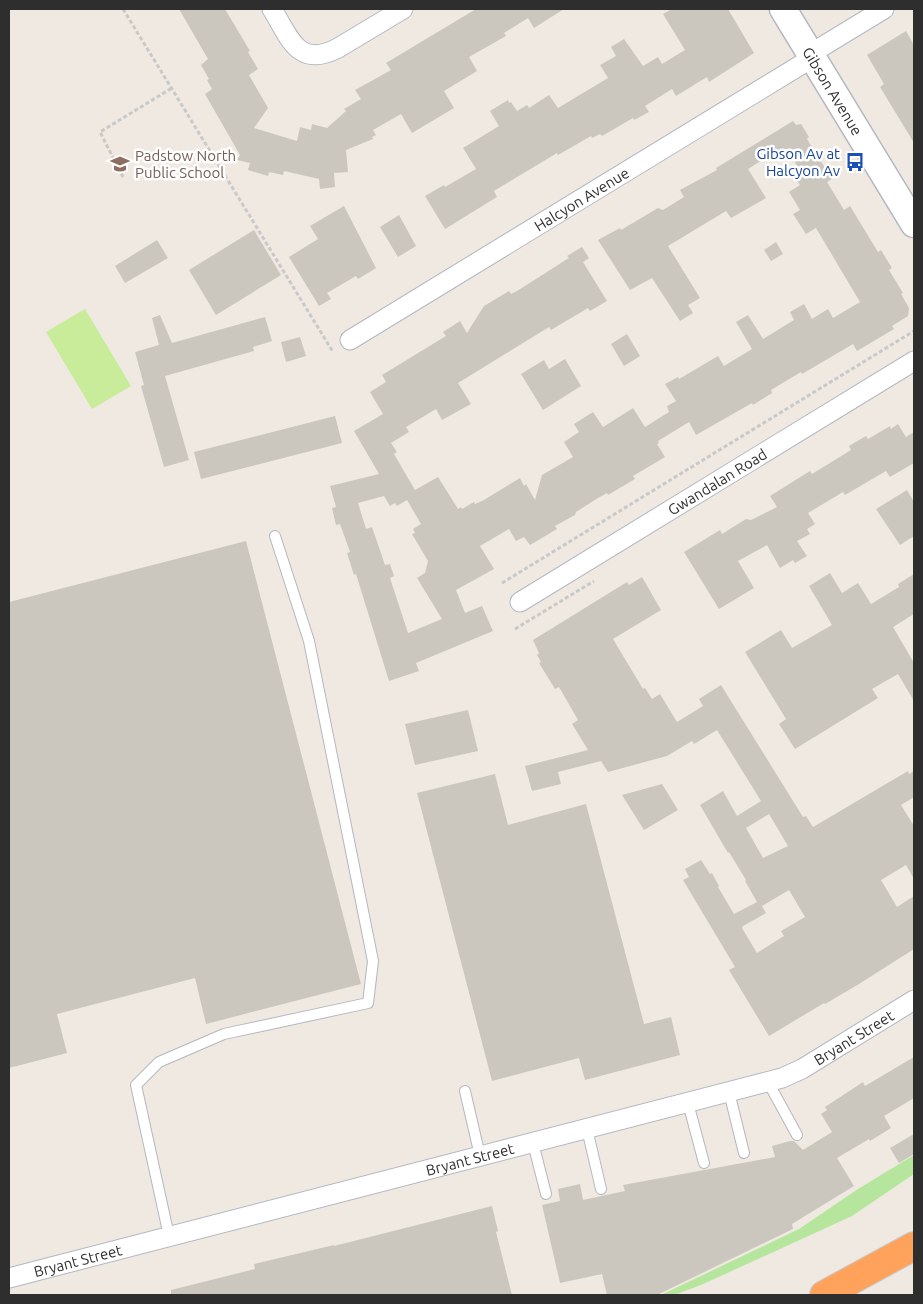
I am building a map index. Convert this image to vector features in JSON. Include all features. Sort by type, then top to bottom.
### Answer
[{"type":"highway","points":[[824,1295],[914,1246]]},
{"type":"main road","name":"Gibson Avenue","points":[[783,9],[914,224]]},
{"type":"street","points":[[272,9],[295,46],[309,56],[318,56],[338,48],[403,9]]},
{"type":"street","name":"Halcyon Avenue","points":[[350,340],[884,9]]},
{"type":"street","name":"Gwandalan Road","points":[[520,602],[914,360]]},
{"type":"street","name":"Bryant Street","points":[[9,1278],[782,1078],[802,1069],[914,1000]]},
{"type":"lane","points":[[169,1236],[136,1084],[158,1062],[224,1034],[368,1003],[373,961],[309,641],[275,536]]},
{"type":"lane","points":[[768,1082],[797,1135]]},
{"type":"lane","points":[[465,1091],[480,1156]]},
{"type":"lane","points":[[729,1092],[744,1152]]},
{"type":"lane","points":[[688,1103],[704,1163]]},
{"type":"lane","points":[[586,1129],[601,1189]]},
{"type":"lane","points":[[533,1143],[546,1194]]},
{"type":"path","points":[[123,9],[333,352]]},
{"type":"path","points":[[123,176],[100,132],[172,88]]},
{"type":"path","points":[[502,582],[914,331]]},
{"type":"path","points":[[515,629],[594,581]]},
{"type":"green space","points":[[85,309],[131,386],[92,409],[46,332]]},
{"type":"green space","points":[[914,1155],[914,1174],[852,1216],[701,1285],[674,1295],[661,1295],[799,1229],[858,1189]]},
{"type":"building","points":[[179,9],[225,9],[250,51],[248,52],[258,69],[249,75],[268,108],[254,128],[297,141],[300,127],[311,130],[312,124],[327,128],[346,111],[344,109],[361,99],[355,90],[391,70],[386,63],[476,9],[564,9],[534,28],[528,18],[504,33],[506,36],[469,57],[477,71],[444,91],[454,108],[412,133],[401,114],[373,130],[376,135],[372,137],[373,139],[346,150],[348,172],[334,173],[335,187],[320,189],[319,179],[284,171],[283,175],[269,172],[268,176],[248,170],[250,163],[237,160],[240,155],[205,94],[212,89],[201,65],[208,59]]},
{"type":"building","points":[[672,9],[728,9],[754,53],[709,82],[707,77],[676,96],[672,89],[645,106],[649,112],[634,120],[633,118],[602,136],[600,134],[592,138],[591,136],[558,155],[557,153],[494,191],[497,197],[445,229],[425,196],[476,169],[463,148],[499,126],[490,111],[508,100],[517,111],[527,105],[529,108],[549,95],[558,108],[608,78],[600,65],[616,56],[611,47],[624,39],[643,66],[658,57],[662,64],[685,50],[663,14]]},
{"type":"building","points":[[906,31],[914,45],[914,143],[880,87],[884,84],[867,55]]},
{"type":"building","points":[[793,121],[796,125],[801,124],[809,137],[807,139],[832,179],[827,182],[844,210],[850,206],[878,252],[881,250],[892,268],[889,270],[903,293],[901,294],[909,308],[908,316],[892,326],[894,329],[857,351],[853,344],[771,390],[772,393],[753,405],[752,403],[696,435],[689,422],[658,441],[659,443],[657,444],[665,457],[633,476],[635,479],[576,512],[575,515],[555,526],[557,529],[530,545],[524,537],[516,541],[509,529],[480,546],[494,569],[456,590],[465,613],[482,606],[493,631],[416,663],[419,671],[389,681],[356,574],[354,575],[347,553],[350,552],[340,524],[336,525],[332,508],[336,507],[330,486],[379,474],[354,431],[383,414],[370,392],[386,382],[382,375],[446,336],[443,332],[460,321],[467,333],[484,306],[509,291],[511,294],[517,291],[569,258],[567,256],[582,247],[589,258],[583,262],[607,301],[590,311],[588,308],[551,330],[549,327],[458,383],[471,404],[442,420],[436,409],[406,427],[409,432],[391,443],[397,452],[394,454],[415,490],[438,477],[458,509],[484,500],[520,478],[524,486],[526,484],[535,500],[542,475],[573,457],[564,442],[579,432],[574,424],[593,412],[603,427],[633,408],[645,427],[669,412],[667,406],[676,401],[665,384],[678,377],[679,379],[718,356],[724,366],[752,349],[736,322],[748,315],[763,339],[794,320],[790,312],[804,304],[812,319],[828,309],[833,318],[860,302],[816,228],[806,234],[793,214],[800,210],[789,192],[800,185],[796,179],[802,174],[788,151],[773,159],[770,155],[748,169],[766,198],[731,218],[726,211],[668,246],[700,298],[688,305],[693,313],[680,321],[652,278],[630,290],[598,240],[620,228],[621,230],[658,208],[663,210],[684,197],[680,190],[717,170],[716,168]],"holes":[[[384,496],[390,506],[395,503],[397,506],[407,500],[421,524],[413,529],[415,533],[412,534],[428,561],[425,573],[417,578],[442,619],[408,633],[390,578],[394,576],[390,564],[385,565],[372,527],[366,529],[358,503]]]},
{"type":"building","points":[[344,206],[376,268],[358,279],[356,276],[327,293],[331,299],[319,306],[289,257],[318,239],[310,226]]},
{"type":"building","points":[[399,215],[416,246],[398,257],[380,227]]},
{"type":"building","points":[[254,230],[281,275],[216,315],[189,270]]},
{"type":"building","points":[[157,240],[168,258],[125,283],[115,266]]},
{"type":"building","points":[[776,242],[783,254],[771,261],[764,250]]},
{"type":"building","points":[[160,315],[172,343],[265,317],[272,341],[253,347],[254,351],[165,376],[189,460],[164,467],[141,386],[144,385],[135,352],[159,345],[152,318]]},
{"type":"building","points":[[627,334],[640,356],[624,366],[611,344]]},
{"type":"building","points":[[300,337],[306,356],[286,362],[281,342]]},
{"type":"building","points":[[565,359],[581,386],[543,410],[521,374],[544,360],[549,369]]},
{"type":"building","points":[[335,416],[342,443],[201,479],[194,452]]},
{"type":"building","points":[[898,424],[906,437],[914,432],[914,463],[890,477],[886,471],[845,495],[843,492],[808,513],[815,524],[807,529],[810,534],[797,541],[807,556],[795,563],[793,560],[780,568],[767,545],[738,561],[754,588],[719,609],[684,552],[720,530],[722,534],[746,519],[751,520],[777,507],[770,496],[810,471],[812,474],[851,450],[849,446],[866,436],[868,439],[890,426],[891,429]]},
{"type":"building","points":[[907,490],[914,502],[914,536],[900,545],[876,509]]},
{"type":"building","points":[[246,541],[361,984],[206,1024],[195,978],[57,1014],[67,1053],[9,1068],[9,602]]},
{"type":"building","points":[[830,573],[842,593],[858,583],[871,604],[899,587],[898,584],[914,574],[914,614],[893,627],[914,663],[914,701],[898,674],[872,689],[878,698],[795,749],[779,724],[786,719],[745,652],[781,630],[792,648],[832,625],[809,586]]},
{"type":"building","points":[[642,577],[661,610],[613,639],[643,689],[645,688],[652,699],[660,694],[677,722],[703,706],[699,699],[721,685],[803,817],[806,816],[813,827],[908,771],[909,774],[914,771],[914,797],[901,805],[914,826],[914,879],[906,865],[881,880],[897,907],[914,896],[914,949],[859,984],[769,1036],[729,970],[735,967],[683,880],[689,877],[685,869],[701,860],[710,874],[712,873],[734,914],[757,902],[746,880],[700,805],[723,791],[737,816],[761,801],[717,730],[694,744],[692,741],[667,756],[608,772],[601,761],[558,772],[561,784],[532,791],[525,766],[588,750],[572,724],[578,720],[559,687],[555,689],[539,663],[541,662],[537,655],[539,653],[533,640],[627,582],[629,585]],"holes":[[[769,814],[788,846],[763,858],[746,828]],[[789,890],[805,917],[781,931],[784,936],[757,953],[742,928],[743,926],[766,913],[762,906]]]},
{"type":"building","points":[[468,710],[478,751],[415,765],[405,724]]},
{"type":"building","points":[[495,774],[508,825],[586,804],[644,1024],[671,1017],[680,1055],[585,1080],[579,1058],[492,1081],[417,793]]},
{"type":"building","points":[[662,784],[678,810],[644,830],[622,795]]},
{"type":"building","points":[[914,1057],[914,1098],[884,1116],[891,1128],[837,1158],[854,1186],[792,1224],[793,1229],[657,1295],[607,1295],[602,1274],[560,1283],[542,1205],[560,1201],[558,1189],[580,1184],[583,1200],[625,1191],[623,1185],[775,1157],[772,1146],[790,1141],[794,1141],[803,1150],[832,1132],[821,1114],[827,1110],[825,1107],[863,1082],[865,1086]]},
{"type":"building","points":[[914,1134],[914,1154],[899,1163],[890,1148]]},
{"type":"building","points":[[492,1206],[498,1231],[496,1232],[512,1295],[171,1295],[171,1290],[255,1269],[254,1264]]},
{"type":"place","name":"Gibson Av at Halcyon Av","points":[[855,162]]},
{"type":"place","name":"Padstow North Public School","points":[[120,164]]}]
